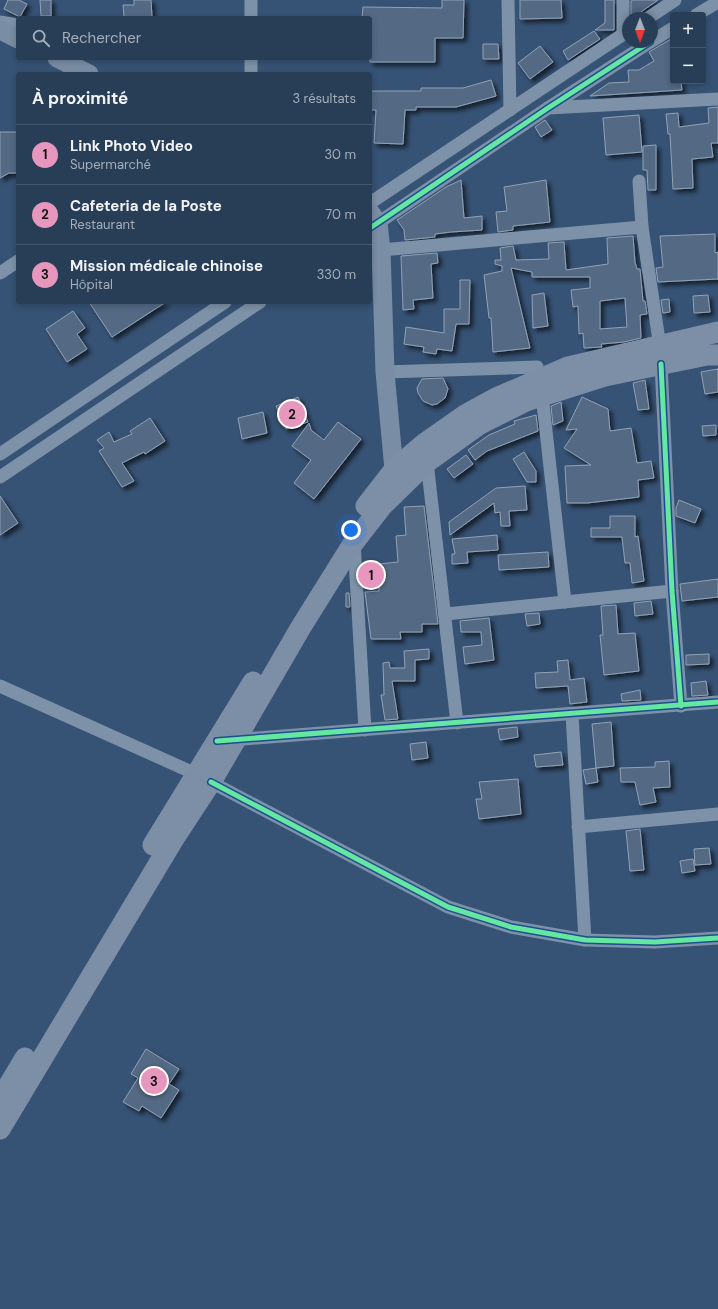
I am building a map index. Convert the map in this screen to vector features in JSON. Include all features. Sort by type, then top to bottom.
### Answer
[{"type":"main road","points":[[227,741],[317,576],[394,470],[424,443],[465,415],[496,398],[541,386],[605,376],[660,356],[718,332]]},
{"type":"main road","points":[[660,356],[718,355]]},
{"type":"main road","points":[[0,1100],[354,542],[382,506],[427,462],[480,424],[541,386]]},
{"type":"main road","points":[[0,1129],[173,840],[203,778]]},
{"type":"street","points":[[251,0],[251,16]]},
{"type":"street","points":[[508,0],[510,110]]},
{"type":"street","points":[[623,0],[624,12]]},
{"type":"street","points":[[657,12],[675,0]]},
{"type":"street","points":[[701,12],[718,2]]},
{"type":"street","points":[[0,22],[16,25]]},
{"type":"street","points":[[0,30],[16,37]]},
{"type":"street","points":[[658,37],[670,30]]},
{"type":"street","points":[[372,202],[622,35]]},
{"type":"street","points":[[394,470],[385,372],[377,246],[372,221],[640,48]]},
{"type":"street","points":[[61,60],[85,72]]},
{"type":"street","points":[[251,60],[251,72]]},
{"type":"street","points":[[548,108],[718,99]]},
{"type":"street","points":[[638,181],[642,227],[660,356],[672,591],[681,706]]},
{"type":"street","points":[[377,246],[642,227]]},
{"type":"street","points":[[0,273],[16,262]]},
{"type":"street","points":[[0,454],[222,304]]},
{"type":"street","points":[[0,477],[257,304]]},
{"type":"street","points":[[385,372],[537,367],[541,386],[566,602]]},
{"type":"street","points":[[427,462],[458,723]]},
{"type":"street","points":[[354,542],[365,730]]},
{"type":"street","points":[[446,614],[672,591]]},
{"type":"street","points":[[0,686],[203,778],[448,908],[511,927],[585,940],[655,942],[718,938]]},
{"type":"street","points":[[227,741],[718,702]]},
{"type":"street","points":[[572,714],[585,940]]},
{"type":"street","points":[[578,827],[718,814]]},
{"type":"building","points":[[8,0],[19,0],[27,4],[21,16],[4,9]]},
{"type":"building","points":[[40,0],[51,0],[51,16],[41,16]]},
{"type":"building","points":[[134,0],[151,0],[152,16],[124,16],[123,5],[134,5]]},
{"type":"building","points":[[442,0],[464,0],[463,38],[435,38],[435,62],[370,62],[370,60],[372,60],[372,16],[362,16],[363,7],[442,8]]},
{"type":"building","points":[[520,0],[561,0],[562,18],[520,19]]},
{"type":"building","points":[[605,0],[614,0],[614,30],[595,30],[605,23]]},
{"type":"building","points":[[658,0],[641,12],[631,12],[631,1]]},
{"type":"building","points":[[594,31],[600,39],[568,60],[563,51]]},
{"type":"building","points":[[670,40],[670,84],[681,84],[682,90],[590,96],[609,83],[629,82],[628,70],[639,70],[654,61],[649,52]]},
{"type":"building","points":[[483,44],[498,44],[499,59],[483,59]]},
{"type":"building","points":[[540,46],[553,62],[530,79],[518,63]]},
{"type":"building","points":[[491,80],[496,96],[456,107],[416,107],[416,110],[405,110],[403,144],[374,143],[376,110],[372,110],[372,91],[421,91],[421,88],[463,88]]},
{"type":"building","points":[[718,107],[718,143],[711,143],[713,157],[692,159],[693,188],[673,189],[670,134],[668,134],[666,114],[678,113],[679,127],[709,123],[708,108]]},
{"type":"building","points":[[639,115],[642,152],[606,155],[603,118]]},
{"type":"building","points":[[545,120],[552,130],[541,137],[535,127]]},
{"type":"building","points":[[0,132],[16,132],[16,173],[9,173],[0,178]]},
{"type":"building","points":[[656,145],[656,190],[648,190],[647,170],[643,170],[643,146]]},
{"type":"building","points":[[461,180],[464,218],[482,216],[482,230],[435,234],[435,237],[405,240],[404,230],[397,220],[446,187]]},
{"type":"building","points":[[546,180],[550,222],[513,226],[513,230],[498,232],[496,212],[507,211],[504,187]]},
{"type":"building","points":[[715,234],[715,253],[718,252],[718,279],[658,282],[656,268],[663,267],[660,236]]},
{"type":"building","points":[[633,236],[635,262],[637,269],[640,269],[643,301],[645,301],[647,314],[640,315],[641,338],[624,342],[601,344],[602,347],[584,348],[583,333],[579,334],[578,306],[573,307],[571,290],[590,288],[590,277],[532,277],[532,272],[511,268],[530,348],[493,352],[491,318],[489,318],[484,275],[502,271],[502,266],[495,264],[495,260],[501,260],[500,248],[513,246],[516,260],[549,259],[548,243],[564,242],[566,270],[608,264],[607,238]],"holes":[[[625,298],[627,327],[600,329],[600,301]]]},
{"type":"building","points":[[437,253],[438,263],[431,264],[433,298],[413,300],[414,309],[403,310],[401,256]]},
{"type":"building","points":[[460,280],[470,280],[469,324],[456,324],[452,351],[437,349],[436,354],[423,352],[424,347],[404,344],[406,327],[444,333],[444,309],[460,309]]},
{"type":"building","points":[[544,293],[548,326],[533,328],[532,295]]},
{"type":"building","points":[[708,295],[710,312],[694,313],[693,296]]},
{"type":"building","points":[[669,299],[670,312],[663,313],[661,300]]},
{"type":"building","points":[[90,304],[163,304],[112,337]]},
{"type":"building","points":[[73,311],[85,328],[77,334],[87,349],[67,362],[46,329]]},
{"type":"building","points":[[718,369],[718,392],[705,394],[701,372]]},
{"type":"building","points":[[443,378],[448,389],[445,398],[437,404],[432,405],[423,401],[417,388],[422,379]]},
{"type":"building","points":[[645,380],[649,409],[638,410],[633,383]]},
{"type":"building","points":[[298,397],[308,422],[286,429],[276,406]]},
{"type":"building","points":[[582,397],[608,409],[610,431],[631,428],[637,463],[651,461],[654,478],[638,480],[639,497],[587,503],[567,503],[565,466],[591,465],[564,448],[577,429],[566,430]]},
{"type":"building","points":[[561,402],[563,421],[553,425],[551,406]]},
{"type":"building","points":[[263,412],[267,433],[242,439],[238,418]]},
{"type":"building","points":[[536,415],[538,431],[487,451],[475,460],[468,450],[489,435],[515,424],[514,421]]},
{"type":"building","points":[[150,418],[165,441],[145,454],[144,452],[122,463],[134,481],[122,487],[99,451],[104,448],[97,440],[109,432],[114,442],[132,434],[130,431]]},
{"type":"building","points":[[338,422],[361,439],[314,499],[294,483],[311,460],[292,446],[309,423],[311,430],[324,440]]},
{"type":"building","points":[[716,425],[716,435],[703,436],[702,426]]},
{"type":"building","points":[[524,452],[536,471],[536,482],[527,482],[513,459]]},
{"type":"building","points":[[466,455],[473,464],[454,478],[447,469]]},
{"type":"building","points":[[525,486],[527,510],[509,511],[510,526],[501,526],[500,512],[495,513],[494,503],[450,535],[449,522],[496,488]]},
{"type":"building","points":[[0,496],[18,523],[0,535]]},
{"type":"building","points":[[679,500],[701,509],[695,523],[676,516],[676,508]]},
{"type":"building","points":[[424,506],[438,624],[422,624],[422,632],[400,632],[401,639],[371,639],[365,592],[379,591],[378,564],[398,562],[396,536],[406,535],[404,507]]},
{"type":"building","points":[[610,516],[635,516],[635,537],[638,536],[644,581],[632,583],[630,563],[625,563],[622,537],[591,537],[591,528],[610,528]]},
{"type":"building","points":[[497,535],[498,550],[467,552],[468,563],[452,564],[452,554],[455,554],[452,539]]},
{"type":"building","points":[[548,552],[549,567],[499,570],[498,555]]},
{"type":"building","points":[[718,579],[718,597],[682,601],[680,584]]},
{"type":"building","points":[[346,593],[349,593],[350,607],[346,607]]},
{"type":"building","points":[[651,601],[653,614],[635,616],[634,603]]},
{"type":"building","points":[[616,605],[618,634],[635,633],[639,671],[604,675],[600,635],[603,635],[601,606]]},
{"type":"building","points":[[539,613],[540,624],[527,626],[525,614]]},
{"type":"building","points":[[489,618],[494,660],[465,664],[463,647],[482,645],[481,632],[461,632],[460,621]]},
{"type":"building","points":[[429,649],[429,659],[415,660],[415,681],[392,681],[398,719],[385,720],[381,695],[384,695],[383,663],[389,662],[390,668],[405,668],[404,651]]},
{"type":"building","points":[[709,654],[709,664],[686,665],[686,655]]},
{"type":"building","points":[[568,660],[570,680],[584,678],[587,702],[570,704],[568,686],[536,688],[535,673],[558,672],[557,661]]},
{"type":"building","points":[[706,681],[708,695],[692,696],[691,683]]},
{"type":"building","points":[[640,690],[641,700],[622,701],[621,694]]},
{"type":"building","points":[[611,722],[614,766],[596,768],[592,724]]},
{"type":"building","points":[[517,727],[518,737],[500,740],[498,729]]},
{"type":"building","points":[[426,742],[428,758],[412,760],[410,744]]},
{"type":"building","points":[[561,752],[563,765],[536,767],[534,755]]},
{"type":"building","points":[[669,761],[670,787],[653,788],[656,802],[640,805],[635,782],[621,782],[620,768],[655,767],[655,762]]},
{"type":"building","points":[[596,768],[598,782],[586,784],[583,770]]},
{"type":"building","points":[[518,779],[521,814],[479,819],[476,799],[482,799],[479,782]]},
{"type":"building","points":[[640,829],[644,870],[630,871],[626,831]]},
{"type":"building","points":[[709,848],[711,864],[695,865],[694,849]]},
{"type":"building","points":[[693,859],[695,871],[682,873],[680,861]]},
{"type":"building","points":[[146,1049],[179,1069],[169,1084],[179,1090],[161,1118],[142,1106],[139,1111],[123,1102],[138,1078],[131,1074]]},
{"type":"cycle path","points":[[372,227],[548,108],[641,48]]},
{"type":"cycle path","points":[[661,364],[672,591],[681,706]]},
{"type":"cycle path","points":[[217,741],[718,702]]},
{"type":"cycle path","points":[[211,782],[448,907],[511,927],[585,940],[655,942],[718,938]]},
{"type":"place","name":"Cafeteria de la Poste","points":[[292,414]]},
{"type":"place","name":"Link Photo Video","points":[[371,575]]},
{"type":"place","name":"Mission médicale chinoise","points":[[154,1081]]}]
